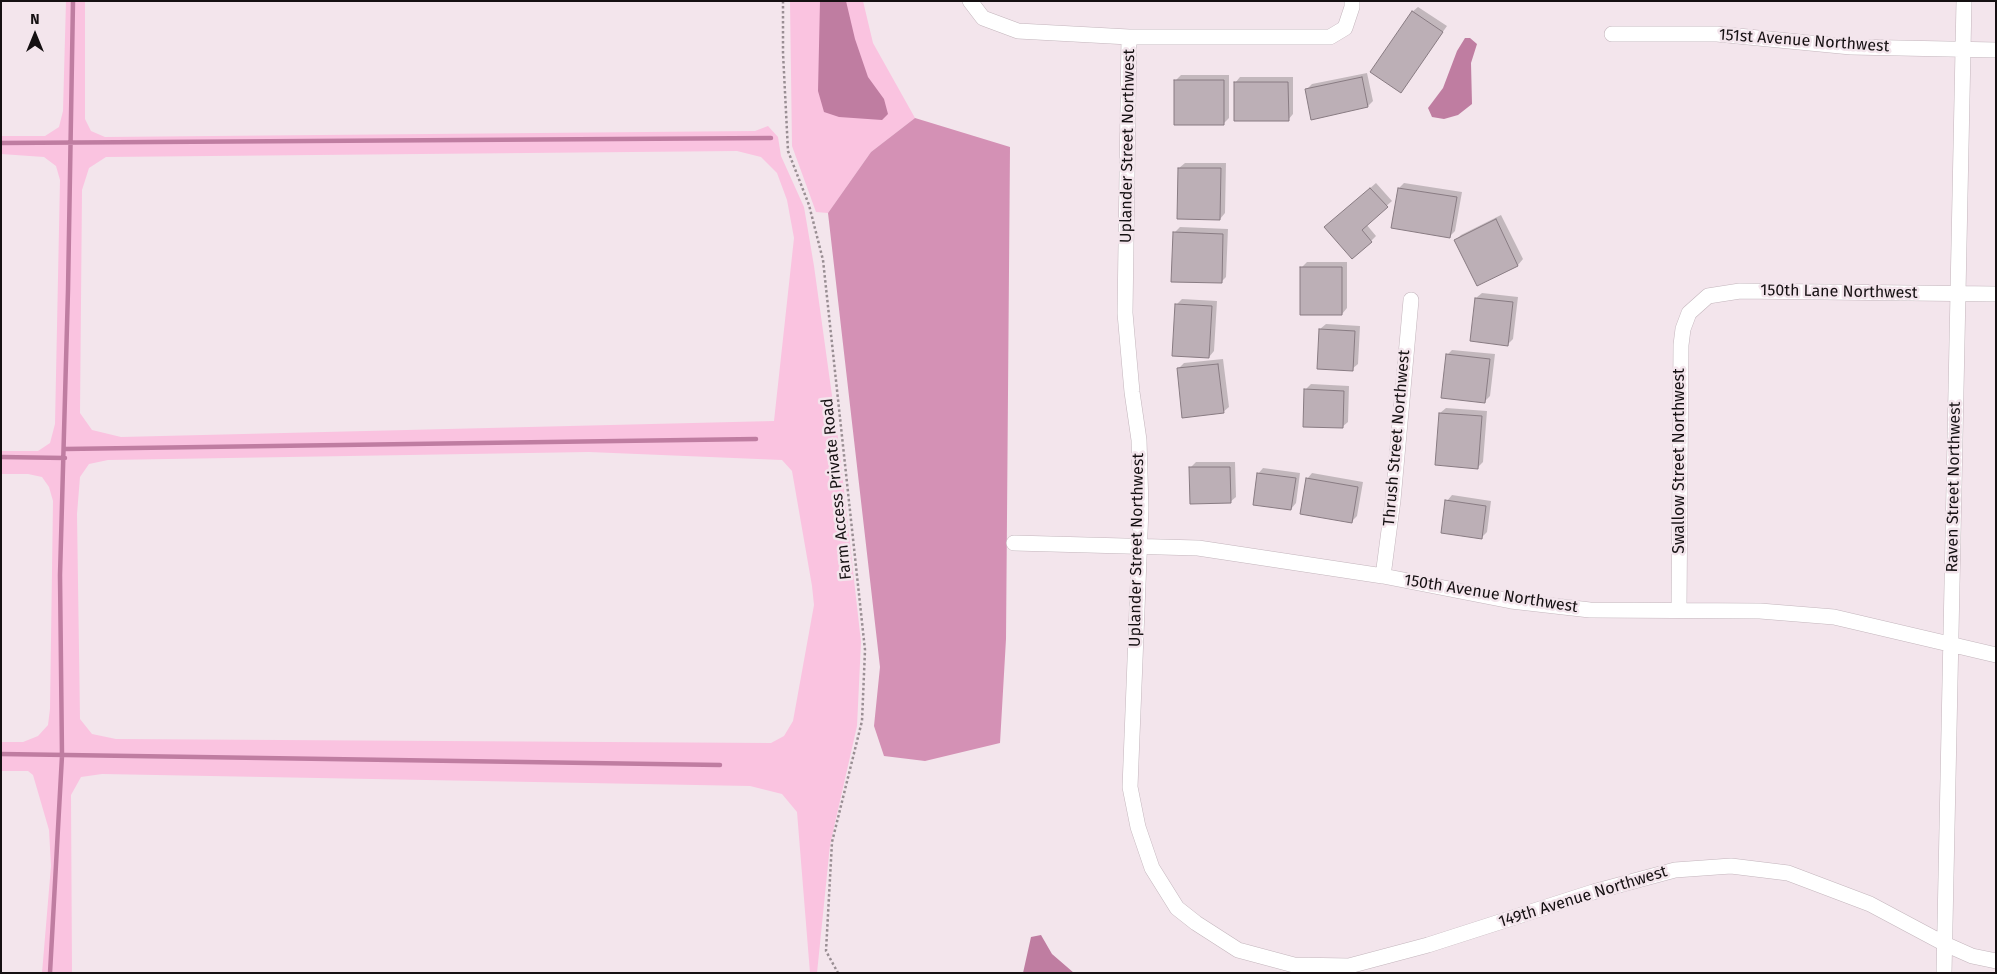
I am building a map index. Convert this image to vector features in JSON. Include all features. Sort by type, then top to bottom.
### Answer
[{"type":"street","points":[[970,1],[983,18],[1018,31],[1129,37],[1330,37],[1345,28],[1352,7],[1352,1]]},
{"type":"street","name":"Raven Street Northwest","points":[[1944,973],[1964,1]]},
{"type":"street","name":"151st Avenue Northwest","points":[[1612,34],[1717,34],[1851,47],[1996,50]]},
{"type":"street","name":"Uplander Street Northwest","points":[[1129,37],[1125,313],[1132,392],[1139,440],[1141,508],[1130,787],[1138,827],[1152,868],[1177,908],[1196,923]]},
{"type":"street","name":"150th Lane Northwest","points":[[1689,313],[1708,296],[1740,290],[1996,294]]},
{"type":"street","name":"Thrush Street Northwest","points":[[1383,576],[1393,500],[1411,300]]},
{"type":"street","name":"Swallow Street Northwest","points":[[1679,610],[1681,345],[1683,329],[1689,313]]},
{"type":"street","name":"150th Avenue Northwest","points":[[1014,543],[1198,548],[1383,576],[1511,600],[1590,610],[1760,611],[1834,617],[1951,646],[1996,655]]},
{"type":"street","name":"149th Avenue Northwest","points":[[1196,923],[1238,950],[1294,965],[1348,966],[1428,945],[1593,892],[1666,872],[1731,866],[1788,873],[1870,904],[1945,944],[1972,956],[1996,961]]},
{"type":"path","name":"Farm Access Private Road","points":[[783,1],[783,53],[788,151],[809,205],[823,260],[865,650],[862,721],[832,842],[826,951],[838,973]]},
{"type":"shaded area","points":[[66,1],[85,1],[85,119],[91,131],[105,137],[755,131],[768,126],[778,137],[781,156],[804,207],[814,266],[839,446],[861,642],[857,726],[830,845],[817,973],[810,973],[797,812],[782,794],[750,786],[102,774],[81,777],[71,795],[72,973],[42,973],[51,866],[49,830],[33,775],[28,771],[1,771],[1,742],[23,742],[38,736],[48,725],[50,709],[53,501],[49,487],[42,477],[28,474],[1,474],[1,451],[38,451],[50,443],[55,424],[60,180],[56,166],[44,157],[1,154],[1,136],[45,136],[59,127],[63,111]],"holes":[[[737,151],[761,157],[777,173],[787,200],[794,238],[774,421],[121,437],[92,430],[80,413],[82,190],[89,168],[106,157]],[[589,452],[782,460],[792,471],[814,605],[793,721],[784,736],[771,743],[116,739],[92,734],[80,719],[77,514],[80,477],[89,464],[108,460]]]},
{"type":"shaded area","points":[[790,1],[863,1],[873,43],[915,118],[871,152],[828,213],[816,212],[792,146]]},
{"type":"shaded area","points":[[820,1],[846,1],[855,39],[868,77],[884,99],[888,114],[882,120],[839,117],[824,112],[818,91]]},
{"type":"shaded area","points":[[1465,38],[1470,38],[1477,44],[1471,63],[1472,104],[1458,115],[1444,119],[1432,117],[1428,108],[1443,88],[1457,51]]},
{"type":"shaded area","points":[[915,118],[1010,147],[1006,639],[1000,743],[925,761],[884,756],[874,726],[880,667],[828,213],[871,152]]},
{"type":"shaded area","points":[[1041,935],[1052,954],[1074,973],[1023,973],[1031,937]]},
{"type":"building","points":[[1412,11],[1443,32],[1401,93],[1370,72]]},
{"type":"building","points":[[1362,77],[1368,107],[1311,120],[1305,89]]},
{"type":"building","points":[[1174,80],[1224,80],[1224,125],[1174,125]]},
{"type":"building","points":[[1234,82],[1288,82],[1289,121],[1234,121]]},
{"type":"building","points":[[1178,168],[1221,168],[1220,220],[1177,219]]},
{"type":"building","points":[[1370,188],[1388,207],[1362,230],[1372,242],[1352,259],[1324,227]]},
{"type":"building","points":[[1398,188],[1457,197],[1450,238],[1391,228]]},
{"type":"building","points":[[1496,219],[1518,266],[1477,286],[1454,240]]},
{"type":"building","points":[[1173,232],[1223,234],[1222,283],[1171,282]]},
{"type":"building","points":[[1300,267],[1342,267],[1342,315],[1300,315]]},
{"type":"building","points":[[1475,298],[1513,302],[1508,346],[1470,341]]},
{"type":"building","points":[[1175,304],[1212,306],[1209,358],[1172,356]]},
{"type":"building","points":[[1319,329],[1355,331],[1353,371],[1317,369]]},
{"type":"building","points":[[1446,354],[1490,359],[1485,403],[1441,398]]},
{"type":"building","points":[[1218,364],[1224,413],[1182,418],[1177,368]]},
{"type":"building","points":[[1304,389],[1344,391],[1343,428],[1303,427]]},
{"type":"building","points":[[1439,413],[1482,416],[1478,469],[1435,465]]},
{"type":"building","points":[[1189,467],[1230,467],[1231,503],[1190,504]]},
{"type":"building","points":[[1257,473],[1296,478],[1291,510],[1253,505]]},
{"type":"building","points":[[1306,478],[1358,487],[1352,523],[1300,514]]},
{"type":"building","points":[[1445,500],[1486,506],[1482,539],[1441,533]]},
{"type":"waterway","points":[[50,973],[62,756],[60,575],[68,290],[73,1]]},
{"type":"waterway","points":[[1,143],[771,138]]},
{"type":"waterway","points":[[65,449],[756,439]]},
{"type":"waterway","points":[[1,457],[65,458]]},
{"type":"waterway","points":[[1,754],[720,765]]}]
